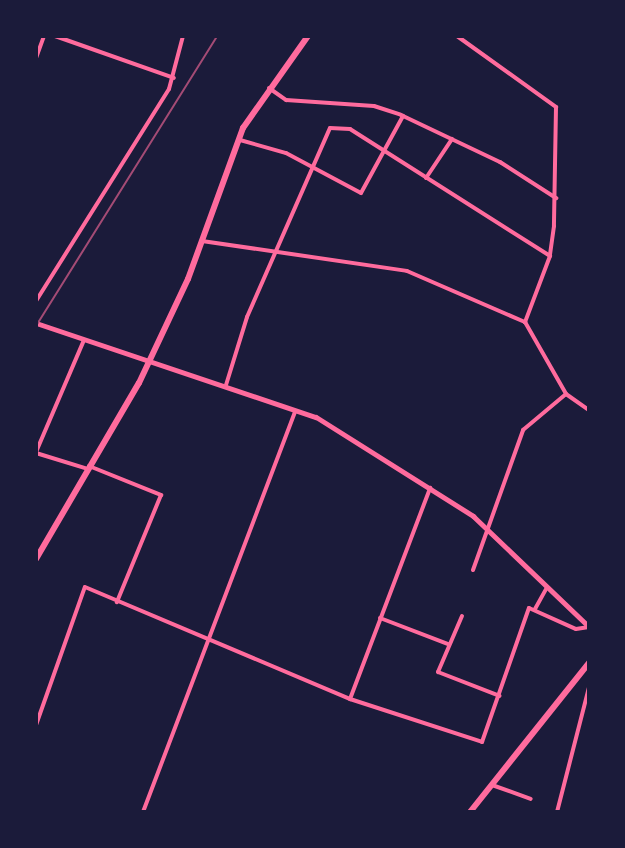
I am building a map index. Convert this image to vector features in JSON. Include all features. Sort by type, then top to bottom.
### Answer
[{"type":"main road","points":[[36,559],[150,361],[202,241],[237,140],[269,88],[308,36]]},
{"type":"main road","points":[[470,812],[589,663]]},
{"type":"street","points":[[36,58],[44,36]]},
{"type":"street","points":[[55,36],[174,78]]},
{"type":"street","points":[[36,301],[174,78],[183,36]]},
{"type":"street","points":[[457,36],[556,107],[556,198],[550,256],[525,322]]},
{"type":"street","points":[[269,88],[286,100],[374,106],[403,116],[452,139],[556,198]]},
{"type":"street","points":[[237,140],[286,153],[312,169],[364,192],[403,116]]},
{"type":"street","points":[[226,385],[274,252],[330,128],[350,129],[550,256]]},
{"type":"street","points":[[426,178],[452,139]]},
{"type":"street","points":[[202,241],[415,274],[525,322],[566,394],[589,410]]},
{"type":"street","points":[[36,323],[296,408],[430,488],[489,529],[589,627]]},
{"type":"street","points":[[85,339],[36,452],[161,495],[117,602]]},
{"type":"street","points":[[473,570],[523,430],[566,394]]},
{"type":"street","points":[[143,812],[296,408]]},
{"type":"street","points":[[350,699],[430,488]]},
{"type":"street","points":[[535,609],[547,585]]},
{"type":"street","points":[[36,725],[85,587],[350,699],[482,742],[529,608],[576,629],[589,627]]},
{"type":"street","points":[[462,616],[438,672],[500,696]]},
{"type":"street","points":[[380,618],[448,644]]},
{"type":"street","points":[[557,812],[589,687]]},
{"type":"street","points":[[492,785],[531,799]]},
{"type":"railway","points":[[36,326],[217,36]]}]
